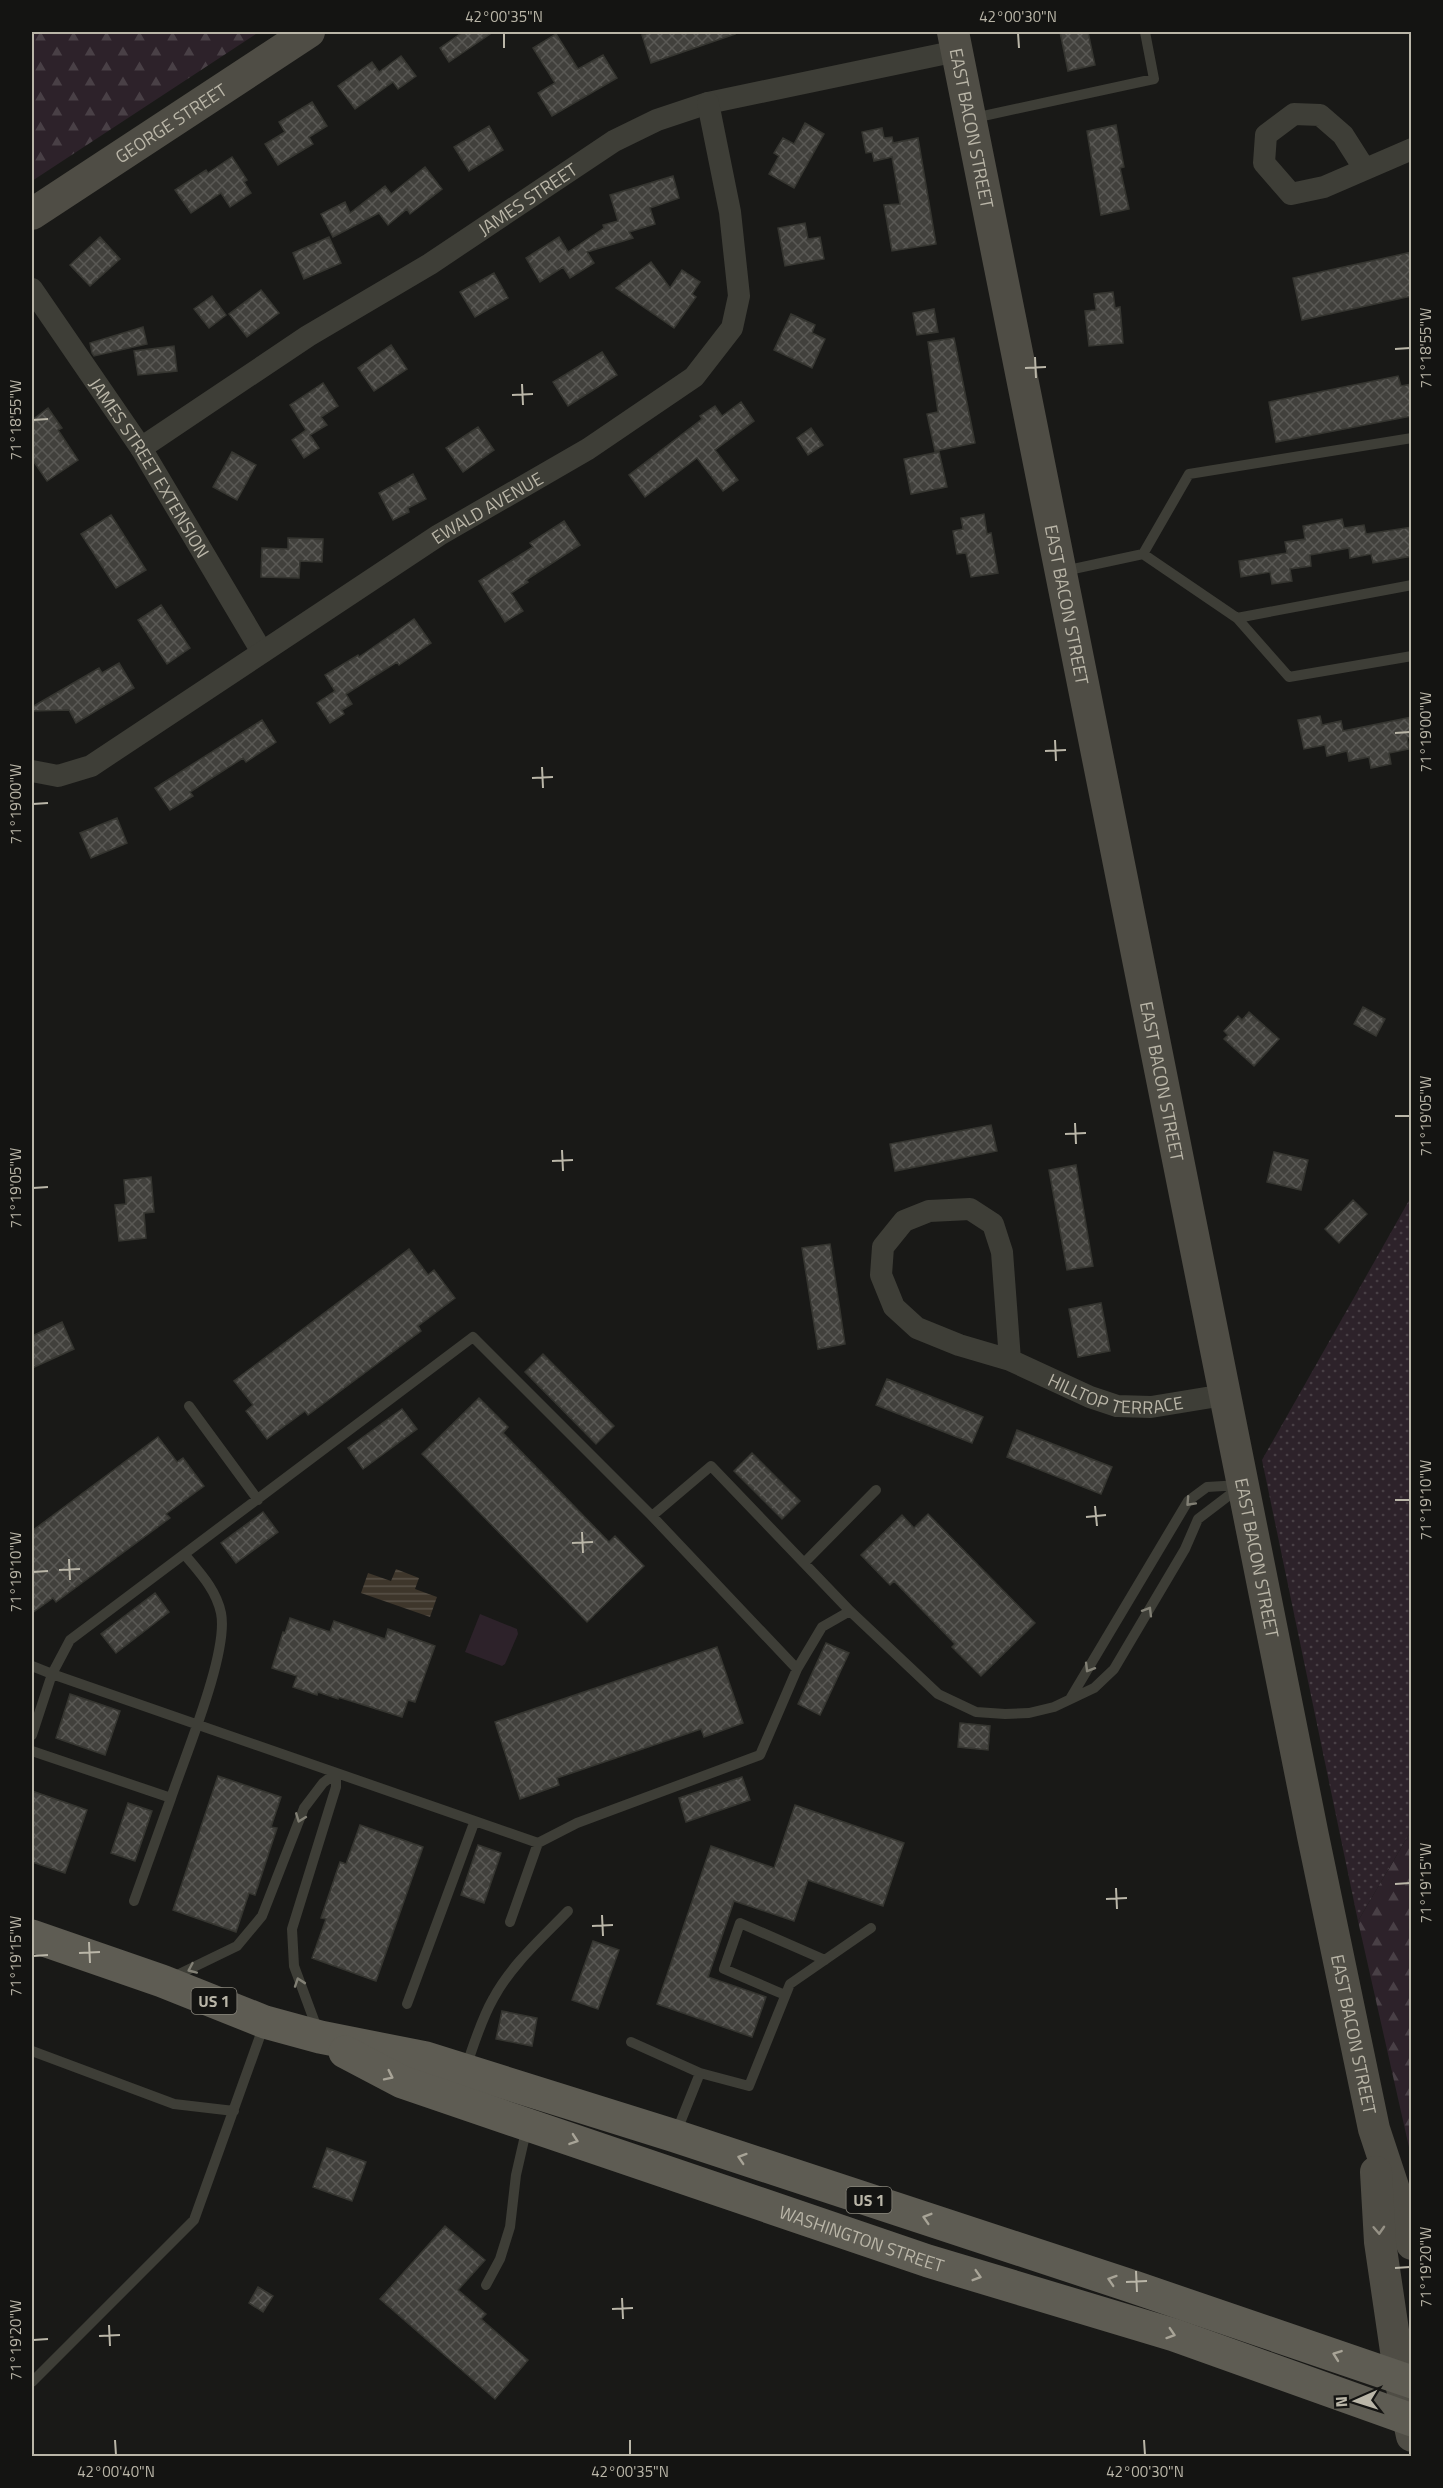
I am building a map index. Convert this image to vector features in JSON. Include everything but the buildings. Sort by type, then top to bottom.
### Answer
[{"type":"main road","name":"GEORGE STREET","points":[[32,214],[309,32]]},
{"type":"main road","name":"EAST BACON STREET","points":[[955,41],[1063,571],[1242,1485],[1374,2129],[1412,2244]]},
{"type":"main road","name":"WASHINGTON STREET","points":[[32,1936],[162,1981],[265,2022],[320,2037],[426,2058],[675,2136],[1120,2282],[1406,2380]]},
{"type":"main road","name":"WASHINGTON STREET","points":[[320,2037],[362,2063],[402,2082],[928,2261],[1174,2335],[1410,2424]]},
{"type":"main road","name":"EAST BACON STREET","points":[[1374,2129],[1380,2242],[1406,2380],[1410,2424]]},
{"type":"street","name":"JAMES STREET","points":[[141,448],[308,336],[430,264],[614,141],[657,120],[708,103],[955,41]]},
{"type":"street","name":"EWALD AVENUE","points":[[32,771],[58,776],[91,766],[439,535],[588,449],[694,377],[732,328],[739,296],[730,212],[708,103]]},
{"type":"street","points":[[1364,168],[1412,149]]},
{"type":"street","name":"JAMES STREET EXTENSION","points":[[32,289],[141,448],[262,652]]},
{"type":"street","name":"HILLTOP TERRACE","points":[[1010,1360],[1002,1252],[993,1224],[970,1209],[929,1211],[904,1221],[883,1247],[881,1275],[894,1307],[917,1328],[958,1345],[1010,1360],[1090,1397],[1117,1406],[1151,1407],[1224,1395]]},
{"type":"lane","points":[[971,119],[1154,79],[1145,32]]},
{"type":"lane","points":[[1143,554],[1189,474],[1412,438]]},
{"type":"lane","points":[[1063,571],[1143,554],[1237,618],[1289,677],[1412,656]]},
{"type":"lane","points":[[1237,618],[1412,585]]},
{"type":"lane","points":[[32,1735],[52,1674],[70,1640],[473,1337],[652,1516],[797,1669]]},
{"type":"lane","points":[[189,1406],[258,1500]]},
{"type":"lane","points":[[652,1516],[711,1466],[850,1611],[938,1694],[976,1712],[1029,1713],[1094,1688],[1114,1670],[1185,1549],[1198,1519],[1242,1485]]},
{"type":"lane","points":[[1070,1699],[1188,1501],[1207,1487],[1242,1485]]},
{"type":"lane","points":[[804,1563],[876,1490]]},
{"type":"lane","points":[[134,1901],[211,1680],[222,1637],[220,1612],[209,1583],[184,1555]]},
{"type":"lane","points":[[510,1922],[538,1843],[577,1822],[760,1755],[797,1669],[822,1627],[850,1611]]},
{"type":"lane","points":[[32,1666],[474,1823],[538,1843]]},
{"type":"lane","points":[[32,1751],[171,1798]]},
{"type":"lane","points":[[162,1981],[195,1968],[237,1946],[262,1916],[304,1808],[323,1783],[336,1773]]},
{"type":"lane","points":[[320,2037],[294,1966],[292,1929],[336,1787],[336,1773]]},
{"type":"lane","points":[[408,2004],[474,1823]]},
{"type":"lane","points":[[465,2071],[483,2019],[494,1996],[520,1962],[568,1911]]},
{"type":"lane","points":[[785,1995],[724,1969],[740,1923],[825,1960]]},
{"type":"lane","points":[[631,2042],[700,2073],[749,2086],[790,1984],[871,1929]]},
{"type":"lane","points":[[32,2382],[194,2220],[265,2022]]},
{"type":"lane","points":[[32,2051],[174,2104],[234,2110]]},
{"type":"lane","points":[[675,2136],[700,2073]]},
{"type":"lane","points":[[486,2285],[500,2259],[510,2227],[516,2175],[527,2124]]},
{"type":"green space","points":[[32,32],[259,32],[32,181]]},
{"type":"green space","points":[[1411,1197],[1411,1831],[1358,1921],[1262,1460]]},
{"type":"green space","points":[[480,1614],[517,1629],[518,1634],[502,1666],[465,1652]]},
{"type":"green space","points":[[1411,1831],[1411,2156],[1358,1921]]},
{"type":"shaded area","points":[[396,1569],[419,1578],[415,1589],[437,1597],[430,1617],[361,1593],[368,1573],[391,1581]]}]
